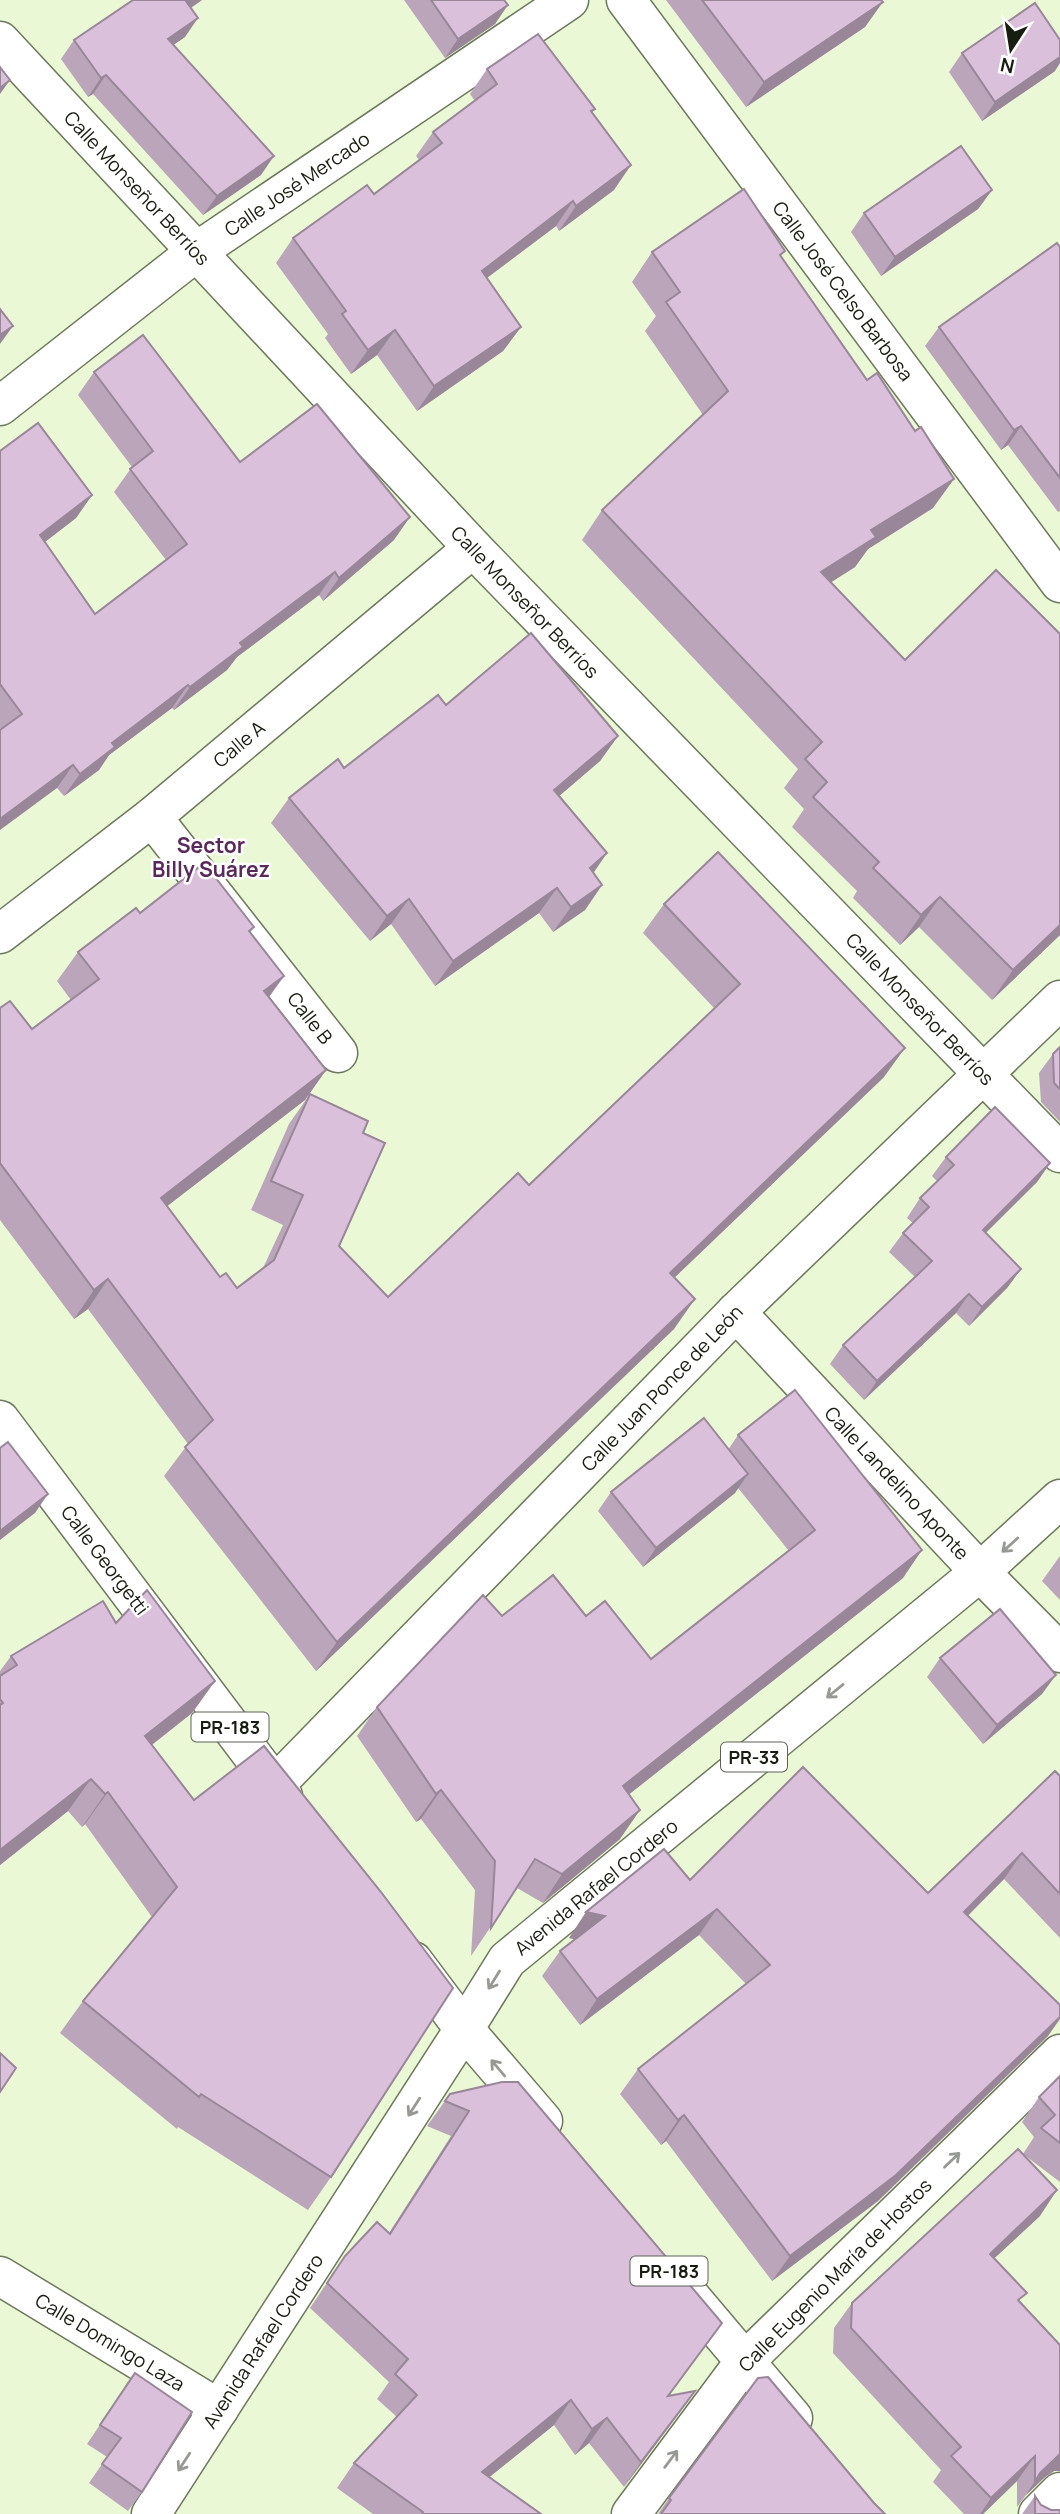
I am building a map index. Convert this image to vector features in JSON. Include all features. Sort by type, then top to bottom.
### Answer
[{"type":"street","name":"Calle José Mercado","points":[[0,406],[196,252],[569,0]]},
{"type":"street","name":"Calle José Celso Barbosa","points":[[626,0],[1060,583]]},
{"type":"street","name":"Calle Monseñor Berríos","points":[[0,41],[473,548],[1060,1153]]},
{"type":"street","name":"Calle A","points":[[0,934],[152,817],[473,548]]},
{"type":"street","name":"Calle B","points":[[152,817],[338,1054]]},
{"type":"street","name":"Calle Juan Ponce de León","points":[[274,1786],[736,1312],[1060,1000]]},
{"type":"street","name":"Calle Landelino Aponte","points":[[736,1312],[980,1572],[1060,1653]]},
{"type":"street","name":"Calle Georgetti","points":[[0,1420],[308,1828]]},
{"type":"street","name":"Avenida Rafael Cordero","points":[[151,2514],[507,1960],[980,1572],[1060,1499]]},
{"type":"street","points":[[391,1932],[464,2029],[561,2143]]},
{"type":"street","name":"Calle Eugenio María de Hostos","points":[[631,2514],[745,2361],[1060,2054]]},
{"type":"street","name":"PR-183","points":[[657,2257],[813,2443]]},
{"type":"street","name":"Calle Domingo Laza","points":[[0,2276],[219,2409]]},
{"type":"street","points":[[1038,2514],[1060,2492]]},
{"type":"building","points":[[133,0],[187,0],[198,18],[168,39],[274,156],[217,196],[106,75],[101,78],[74,40]]},
{"type":"building","points":[[431,0],[504,0],[508,5],[458,39]]},
{"type":"building","points":[[702,0],[881,0],[883,2],[764,82]]},
{"type":"building","points":[[1035,3],[1060,40],[1060,57],[995,102],[962,53]]},
{"type":"building","points":[[538,34],[595,109],[591,111],[631,165],[576,206],[573,201],[482,271],[521,327],[434,386],[395,330],[368,350],[342,314],[346,311],[293,238],[367,185],[374,194],[442,143],[433,132],[497,84],[487,69]]},
{"type":"building","points":[[0,67],[10,80],[0,88]]},
{"type":"building","points":[[961,146],[992,190],[895,257],[864,213]]},
{"type":"building","points":[[744,189],[785,251],[780,255],[867,380],[877,373],[915,431],[921,427],[954,479],[871,530],[876,537],[821,572],[905,660],[996,570],[1060,634],[1060,925],[1013,970],[940,897],[921,915],[873,868],[879,862],[813,797],[827,782],[805,759],[822,742],[602,510],[728,391],[666,302],[680,292],[652,252]]},
{"type":"building","points":[[1057,243],[1060,247],[1060,478],[1021,426],[1014,430],[939,327]]},
{"type":"building","points":[[0,309],[13,326],[0,335]]},
{"type":"building","points":[[143,335],[240,462],[317,404],[410,517],[339,578],[335,572],[240,643],[243,647],[112,743],[115,747],[80,774],[73,765],[0,819],[0,730],[22,714],[0,684],[0,451],[38,423],[92,495],[40,535],[95,614],[187,544],[130,469],[153,451],[94,372]]},
{"type":"building","points":[[531,633],[618,736],[554,790],[607,853],[590,868],[602,885],[571,907],[557,888],[453,961],[409,899],[387,916],[289,798],[338,759],[344,768],[438,695],[446,705]]},
{"type":"building","points":[[718,852],[905,1048],[670,1273],[695,1299],[337,1642],[185,1447],[213,1420],[108,1279],[94,1290],[0,1163],[0,1008],[10,1001],[32,1029],[99,979],[78,952],[136,908],[140,913],[204,863],[254,927],[249,931],[284,976],[264,991],[326,1070],[161,1198],[220,1277],[226,1273],[237,1288],[274,1260],[303,1195],[271,1181],[310,1094],[368,1121],[363,1133],[385,1143],[339,1246],[388,1297],[518,1173],[529,1185],[740,984],[664,904]]},
{"type":"building","points":[[1060,1047],[1060,1089],[1054,1083],[1053,1054]]},
{"type":"building","points":[[995,1107],[1050,1163],[983,1230],[1021,1269],[982,1307],[969,1294],[877,1381],[843,1345],[932,1261],[903,1233],[929,1207],[920,1198],[954,1165],[946,1157]]},
{"type":"building","points":[[795,1390],[922,1550],[623,1786],[640,1810],[562,1874],[535,1859],[491,1928],[495,1861],[441,1790],[436,1794],[377,1707],[483,1595],[502,1616],[553,1575],[586,1616],[605,1601],[651,1659],[815,1530],[738,1435]]},
{"type":"building","points":[[704,1418],[748,1474],[656,1548],[611,1492]]},
{"type":"building","points":[[8,1442],[48,1494],[0,1531],[0,1448]]},
{"type":"building","points":[[147,1590],[215,1681],[145,1736],[194,1800],[264,1746],[381,1892],[453,1988],[331,2177],[201,2094],[199,2097],[83,2001],[177,1887],[108,1792],[105,1794],[91,1779],[0,1850],[0,1705],[3,1703],[0,1699],[0,1676],[17,1665],[11,1656],[103,1601],[116,1623]]},
{"type":"building","points":[[1000,1609],[1056,1675],[997,1725],[940,1658]]},
{"type":"building","points":[[803,1767],[928,1893],[1055,1771],[1060,1776],[1060,1894],[1022,1853],[964,1912],[1060,2005],[1060,2017],[896,2175],[790,2256],[684,2115],[678,2120],[638,2069],[770,1965],[717,1909],[597,1999],[560,1951],[605,1916],[586,1912],[664,1849],[690,1880]]},
{"type":"building","points":[[0,2053],[16,2068],[0,2092]]},
{"type":"building","points":[[1060,2076],[1060,2143],[1041,2128],[1055,2115],[1039,2097]]},
{"type":"building","points":[[502,2082],[518,2082],[722,2323],[668,2396],[695,2391],[641,2462],[607,2418],[592,2429],[571,2400],[482,2472],[541,2514],[422,2514],[423,2512],[354,2463],[417,2395],[395,2374],[408,2359],[327,2283],[345,2256],[377,2222],[390,2234],[469,2111],[445,2101],[450,2094]]},
{"type":"building","points":[[1018,2149],[1057,2190],[990,2254],[1027,2293],[1018,2300],[1060,2345],[1060,2454],[1040,2473],[1035,2482],[1035,2456],[991,2498],[951,2456],[961,2447],[851,2328],[852,2303]]},
{"type":"building","points":[[135,2373],[192,2412],[142,2492],[102,2464],[121,2438],[100,2425]]},
{"type":"building","points":[[768,2377],[885,2514],[661,2514],[671,2500],[669,2498],[758,2378]]},
{"type":"building","points":[[1035,2496],[1041,2505],[1051,2510],[1060,2510],[1060,2514],[1035,2514]]},
{"type":"district","name":"Sector Billy Suárez","points":[[211,857]]}]
